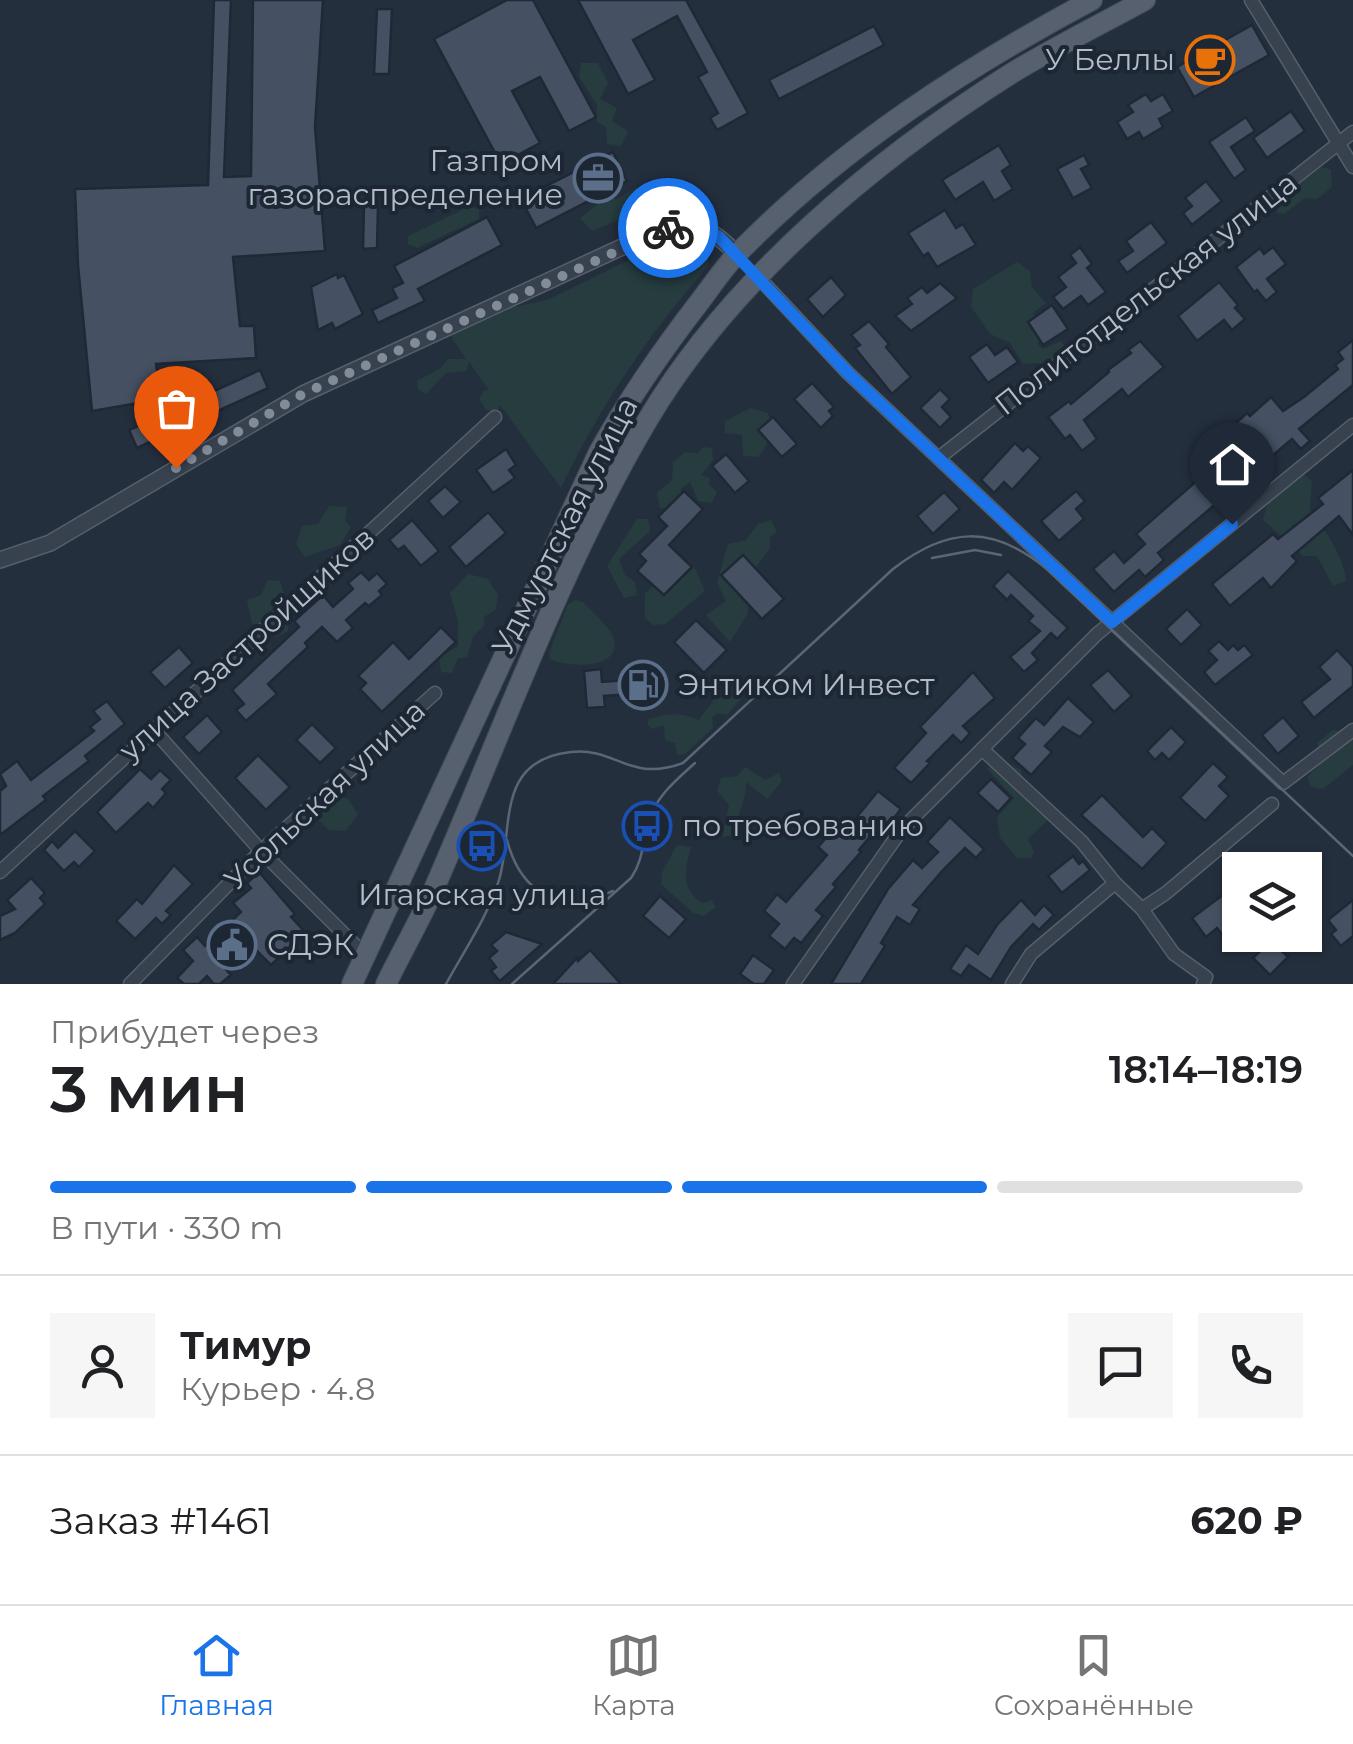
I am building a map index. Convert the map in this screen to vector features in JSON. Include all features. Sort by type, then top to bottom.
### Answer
[{"type":"main road","name":"Удмуртская улица","points":[[352,984],[609,435],[664,348],[737,254],[834,166],[918,102],[1000,49],[1092,0]]},
{"type":"main road","name":"Удмуртская улица","points":[[386,984],[432,894],[506,712],[619,473],[648,418],[685,366],[758,276],[859,184],[1013,73],[1145,0]]},
{"type":"main road","points":[[737,254],[758,276]]},
{"type":"street","points":[[1251,0],[1353,167]]},
{"type":"street","name":"Политотдельская улица","points":[[940,456],[1353,132]]},
{"type":"street","points":[[0,560],[50,543],[303,394],[659,230],[685,223],[700,226],[737,254]]},
{"type":"street","points":[[758,276],[848,373],[1283,783],[1353,730]]},
{"type":"street","name":"улица Застройщиков","points":[[0,872],[495,418]]},
{"type":"street","points":[[793,984],[902,828],[1112,622],[1353,424]]},
{"type":"street","name":"Усольская улица","points":[[130,984],[262,851],[436,692]]},
{"type":"street","points":[[152,730],[262,851],[366,956]]},
{"type":"street","points":[[982,749],[1082,842],[1142,909],[1174,954],[1205,981]]},
{"type":"street","points":[[1142,909],[1272,804]]},
{"type":"street","points":[[1012,984],[1031,954],[1115,883]]},
{"type":"green space","points":[[581,63],[598,63],[608,83],[600,99],[617,108],[612,121],[628,131],[621,146],[607,144],[606,127],[597,122],[597,105],[579,77]]},
{"type":"green space","points":[[1317,165],[1331,170],[1332,187],[1317,199],[1305,198],[1284,214],[1277,213],[1277,201],[1291,190],[1293,176]]},
{"type":"green space","points":[[636,187],[645,194],[644,203],[621,219],[592,231],[580,218],[605,198],[617,199]]},
{"type":"green space","points":[[468,207],[479,209],[479,219],[417,248],[408,244],[408,236]]},
{"type":"green space","points":[[685,239],[703,247],[708,266],[627,372],[561,488],[500,405],[497,411],[486,410],[479,399],[489,390],[469,362],[466,371],[446,373],[426,394],[418,389],[417,381],[441,368],[448,359],[466,359],[449,334],[504,309],[547,300],[664,243]]},
{"type":"green space","points":[[1017,262],[1030,271],[1032,287],[1046,303],[1033,313],[1041,330],[1038,344],[1043,349],[1061,341],[1073,356],[1068,369],[1052,374],[1039,363],[1023,364],[1010,343],[990,334],[971,307],[973,289]]},
{"type":"green space","points":[[751,408],[768,413],[774,434],[758,457],[743,456],[742,435],[725,433],[725,421]]},
{"type":"green space","points":[[704,447],[712,448],[713,460],[701,475],[710,478],[709,485],[717,492],[712,503],[698,501],[690,482],[681,489],[681,500],[672,509],[660,508],[657,493],[672,480],[673,462],[685,452],[697,453]]},
{"type":"green space","points":[[1304,474],[1312,482],[1310,510],[1333,544],[1345,573],[1346,581],[1333,586],[1317,556],[1303,556],[1263,520],[1274,488]]},
{"type":"green space","points":[[329,506],[347,507],[345,521],[351,527],[340,545],[305,557],[296,544],[302,526],[318,524]]},
{"type":"green space","points":[[637,519],[648,519],[650,531],[619,559],[625,575],[635,582],[637,595],[624,598],[607,566]]},
{"type":"green space","points":[[771,520],[777,532],[770,537],[770,548],[755,569],[747,615],[730,642],[706,615],[726,601],[717,583],[728,544],[746,540],[758,524]]},
{"type":"green space","points":[[681,566],[694,566],[705,591],[665,624],[653,625],[645,618],[645,594],[658,580]]},
{"type":"green space","points":[[468,574],[488,579],[498,595],[496,609],[484,617],[484,625],[473,637],[467,657],[458,658],[452,673],[441,672],[439,658],[458,646],[458,621],[450,593]]},
{"type":"green space","points":[[268,580],[280,581],[284,594],[270,612],[287,620],[288,631],[276,637],[264,626],[252,624],[247,600],[261,595]]},
{"type":"green space","points":[[576,600],[600,619],[614,639],[614,649],[602,661],[580,665],[550,659],[568,604]]},
{"type":"green space","points":[[734,684],[743,685],[743,697],[727,715],[717,713],[712,717],[713,728],[685,754],[677,755],[675,743],[665,740],[664,725],[652,729],[647,724],[649,719],[668,715],[699,720],[715,698],[725,698]]},
{"type":"green space","points":[[1333,730],[1342,732],[1342,744],[1353,739],[1353,765],[1323,789],[1311,787],[1307,777],[1329,755],[1319,751],[1317,743]]},
{"type":"green space","points":[[998,760],[1021,770],[1034,807],[1048,813],[1049,819],[1028,839],[1034,852],[1031,858],[1017,858],[1000,838],[997,817],[1014,798],[987,769]]},
{"type":"green space","points":[[745,767],[765,780],[779,773],[782,781],[767,799],[746,782],[732,836],[722,837],[729,805],[717,791],[721,778],[737,776]]},
{"type":"green space","points":[[333,796],[348,799],[358,814],[346,831],[329,830],[316,818],[319,806]]},
{"type":"green space","points":[[677,845],[691,847],[686,871],[691,892],[703,903],[711,900],[716,907],[704,916],[693,913],[661,884],[662,872]]},
{"type":"building","points":[[214,0],[231,0],[224,177],[251,176],[253,0],[323,0],[315,127],[325,251],[233,257],[240,326],[254,326],[256,358],[156,364],[162,399],[92,411],[75,189],[208,185]]},
{"type":"building","points":[[507,0],[533,0],[596,117],[569,131],[540,77],[512,91],[540,143],[501,164],[434,39]]},
{"type":"building","points":[[578,0],[686,0],[748,113],[717,130],[710,118],[718,113],[698,77],[707,72],[677,16],[633,40],[655,80],[628,94]]},
{"type":"building","points":[[377,9],[392,9],[389,74],[374,74]]},
{"type":"building","points":[[1252,25],[1269,55],[1194,97],[1177,67]]},
{"type":"building","points":[[874,26],[884,45],[779,99],[769,80]]},
{"type":"building","points":[[1146,94],[1151,101],[1163,94],[1173,111],[1159,119],[1163,127],[1143,139],[1139,132],[1127,139],[1117,122],[1133,112],[1128,105]]},
{"type":"building","points":[[1291,111],[1305,131],[1267,158],[1253,138]]},
{"type":"building","points":[[1246,117],[1255,131],[1231,147],[1246,170],[1234,179],[1209,142]]},
{"type":"building","points":[[999,145],[1011,165],[1002,171],[1013,189],[994,201],[983,182],[955,200],[942,180]]},
{"type":"building","points":[[613,152],[627,181],[536,228],[521,199]]},
{"type":"building","points":[[1084,155],[1089,165],[1081,169],[1092,188],[1073,198],[1057,169]]},
{"type":"building","points":[[1206,181],[1222,201],[1192,225],[1183,213],[1192,206],[1185,198]]},
{"type":"building","points":[[364,205],[378,205],[377,248],[363,249]]},
{"type":"building","points":[[945,210],[956,228],[963,224],[976,245],[937,267],[928,253],[923,256],[908,233]]},
{"type":"building","points":[[487,217],[502,245],[418,289],[425,301],[378,323],[372,310],[397,298],[392,288],[403,283],[394,266]]},
{"type":"building","points":[[1151,222],[1167,243],[1127,273],[1118,261],[1133,251],[1126,241]]},
{"type":"building","points":[[1080,247],[1092,264],[1087,268],[1106,292],[1088,305],[1081,296],[1063,309],[1053,297],[1066,287],[1058,277],[1076,263],[1070,255]]},
{"type":"building","points":[[1273,247],[1286,264],[1267,279],[1277,292],[1266,301],[1257,290],[1254,292],[1236,267],[1260,248],[1264,254]]},
{"type":"building","points":[[337,274],[338,278],[344,275],[363,314],[335,329],[332,323],[318,330],[311,287]]},
{"type":"building","points":[[831,277],[846,295],[823,317],[807,299]]},
{"type":"building","points":[[1219,282],[1245,319],[1232,330],[1224,320],[1197,341],[1178,316]]},
{"type":"building","points":[[940,283],[957,298],[911,331],[895,316],[912,304],[907,298],[922,287],[927,293]]},
{"type":"building","points":[[1052,305],[1068,329],[1043,345],[1028,322]]},
{"type":"building","points":[[869,321],[911,377],[892,394],[855,348],[860,345],[851,335]]},
{"type":"building","points":[[1353,340],[1353,385],[1299,429],[1310,441],[1301,449],[1292,439],[1158,553],[1164,560],[1145,577],[1139,570],[1114,592],[1093,569],[1114,551],[1124,563],[1145,544],[1136,534],[1248,436],[1236,423],[1271,397],[1283,411],[1304,397],[1338,369],[1335,365],[1343,359],[1338,352]]},
{"type":"building","points":[[1140,341],[1164,367],[1128,397],[1122,389],[1084,420],[1097,439],[1082,451],[1070,435],[1065,439],[1048,417],[1069,401],[1071,404]]},
{"type":"building","points":[[987,344],[995,355],[1007,347],[1018,362],[988,383],[969,357]]},
{"type":"building","points":[[260,370],[268,388],[137,448],[129,430]]},
{"type":"building","points":[[812,383],[834,407],[829,411],[833,416],[821,428],[794,399]]},
{"type":"building","points":[[940,389],[950,399],[942,407],[951,417],[940,428],[920,408]]},
{"type":"building","points":[[773,417],[797,444],[782,457],[758,430]]},
{"type":"building","points":[[1015,443],[1023,451],[1028,446],[1041,458],[1012,490],[1004,482],[994,493],[981,480]]},
{"type":"building","points":[[506,449],[516,465],[509,470],[515,478],[493,493],[476,470]]},
{"type":"building","points":[[726,454],[749,481],[735,493],[712,466]]},
{"type":"building","points":[[1353,470],[1353,535],[1339,516],[1292,556],[1297,561],[1271,588],[1263,578],[1230,606],[1212,584],[1273,534],[1278,539],[1323,504],[1318,498]]},
{"type":"building","points":[[445,486],[461,502],[443,518],[428,501]]},
{"type":"building","points":[[684,491],[703,509],[669,545],[692,567],[664,595],[637,571],[646,561],[639,554],[667,526],[658,517]]},
{"type":"building","points":[[1076,491],[1085,501],[1076,509],[1084,519],[1059,541],[1041,521]]},
{"type":"building","points":[[944,492],[960,509],[933,534],[917,516]]},
{"type":"building","points":[[488,512],[506,533],[466,567],[449,547]]},
{"type":"building","points":[[412,520],[439,551],[421,566],[404,546],[398,550],[389,540]]},
{"type":"building","points":[[743,555],[784,599],[762,619],[721,575]]},
{"type":"building","points":[[1008,571],[1068,628],[1057,639],[1051,633],[1032,653],[1038,660],[1024,672],[1010,657],[1040,631],[1028,621],[1033,616],[1011,595],[1007,600],[993,586]]},
{"type":"building","points":[[361,572],[369,580],[377,573],[387,584],[379,591],[382,595],[369,606],[365,603],[346,620],[353,628],[337,642],[322,627],[305,643],[308,647],[268,684],[277,694],[246,721],[236,710],[244,704],[232,690],[299,627],[294,621],[323,595],[333,607],[353,589],[348,583]]},
{"type":"building","points":[[1187,609],[1202,625],[1181,645],[1166,629]]},
{"type":"building","points":[[696,620],[727,650],[704,673],[674,642]]},
{"type":"building","points":[[441,627],[456,642],[382,712],[360,689],[366,683],[358,676],[393,642],[409,659]]},
{"type":"building","points":[[1219,641],[1228,650],[1233,645],[1238,650],[1244,645],[1253,655],[1215,685],[1204,672],[1217,660],[1208,651]]},
{"type":"building","points":[[179,647],[193,663],[165,688],[150,672]]},
{"type":"building","points":[[1337,650],[1353,667],[1353,686],[1314,718],[1301,702],[1330,679],[1319,667]]},
{"type":"building","points":[[601,669],[602,682],[638,679],[646,671],[657,681],[639,701],[631,694],[604,696],[605,707],[587,708],[584,671]]},
{"type":"building","points":[[1108,670],[1132,696],[1114,712],[1090,685]]},
{"type":"building","points":[[973,672],[995,698],[963,726],[970,733],[961,743],[953,735],[911,783],[894,768],[926,733],[920,727]]},
{"type":"building","points":[[1068,698],[1094,722],[1080,737],[1063,727],[1045,746],[1052,752],[1031,775],[1012,758],[1025,744],[1018,738],[1036,718],[1044,725]]},
{"type":"building","points":[[107,701],[125,724],[85,756],[89,761],[43,796],[46,800],[0,835],[0,791],[6,786],[0,774],[17,761],[31,780],[94,731],[90,727],[100,719],[93,711]]},
{"type":"building","points":[[207,715],[222,732],[199,754],[183,737]]},
{"type":"building","points":[[1283,717],[1299,736],[1278,754],[1262,735]]},
{"type":"building","points":[[312,724],[336,748],[320,763],[296,740]]},
{"type":"building","points":[[1171,727],[1186,742],[1169,760],[1162,753],[1155,760],[1147,751]]},
{"type":"building","points":[[258,755],[290,787],[266,810],[235,778]]},
{"type":"building","points":[[1213,763],[1228,777],[1219,786],[1229,796],[1205,821],[1180,798]]},
{"type":"building","points":[[140,769],[151,779],[160,770],[171,780],[153,808],[148,803],[116,833],[97,812]]},
{"type":"building","points":[[991,779],[1011,798],[998,812],[977,793]]},
{"type":"building","points":[[878,791],[901,809],[886,828],[881,823],[833,884],[836,887],[816,910],[823,916],[801,943],[794,938],[785,949],[769,936],[779,924],[764,911],[777,894],[786,902],[827,855],[818,847],[835,828],[842,835]]},
{"type":"building","points":[[1102,795],[1143,837],[1152,828],[1167,843],[1142,869],[1081,815]]},
{"type":"building","points":[[950,817],[984,849],[976,858],[965,848],[943,870],[913,905],[920,909],[910,925],[897,917],[881,943],[885,946],[861,984],[831,984],[888,889],[913,860],[922,868],[938,852],[927,842]]},
{"type":"building","points":[[75,831],[95,851],[79,867],[74,862],[64,871],[44,850],[52,841],[58,848]]},
{"type":"building","points":[[1073,856],[1090,870],[1062,893],[1048,876]]},
{"type":"building","points":[[174,865],[193,884],[166,911],[171,915],[162,924],[156,918],[135,939],[116,921],[137,899],[142,904]]},
{"type":"building","points":[[259,872],[295,914],[291,917],[305,932],[271,965],[246,940],[220,963],[231,975],[220,984],[214,984],[207,976],[199,984],[184,984],[177,978],[193,961],[183,950],[197,937],[205,946],[241,912],[233,903],[251,888],[247,883]]},
{"type":"building","points":[[31,878],[45,893],[40,898],[45,904],[15,933],[0,940],[0,916],[15,909],[7,900]]},
{"type":"building","points":[[660,896],[686,919],[669,938],[643,916]]},
{"type":"building","points":[[1222,896],[1222,934],[1217,928],[1206,937],[1192,918]]},
{"type":"building","points":[[1021,900],[1035,915],[1044,905],[1054,915],[1039,930],[1033,924],[1011,947],[991,980],[969,965],[961,976],[950,969],[966,945],[978,954],[997,925]]},
{"type":"building","points":[[1353,900],[1353,936],[1341,946],[1331,934],[1336,930],[1328,920]]},
{"type":"building","points":[[506,932],[542,944],[500,981],[491,971],[496,967],[489,958],[497,951],[491,945]]},
{"type":"building","points":[[590,950],[621,984],[553,984],[577,958],[578,961]]},
{"type":"building","points":[[1259,952],[1283,952],[1288,957],[1270,975],[1253,958]]},
{"type":"building","points":[[753,955],[774,970],[764,984],[754,984],[740,974]]},
{"type":"tram line","points":[[446,984],[482,920],[499,880],[512,800],[529,768],[546,758],[571,752],[600,754],[649,769],[683,763],[893,569],[932,545],[970,536],[1007,544],[1047,569],[1353,856]]},
{"type":"tram line","points":[[932,558],[975,550],[1001,555]]},
{"type":"tram line","points":[[512,984],[631,878],[655,807],[695,763]]},
{"type":"tram line","points":[[507,840],[522,874],[546,895],[576,901],[613,891]]},
{"type":"way so far","points":[[176,468],[303,394],[668,228]]},
{"type":"place","name":"У Беллы","points":[[1210,60]]},
{"type":"place","name":"Газпром газораспределение","points":[[598,178]]},
{"type":"place","name":"Энтиком Инвест","points":[[643,685]]},
{"type":"place","name":"по требованию","points":[[647,826]]},
{"type":"place","name":"Игарская улица","points":[[482,846]]},
{"type":"place","name":"СДЭК","points":[[232,945]]},
{"type":"route","points":[[668,228],[685,223],[719,237],[848,373],[1112,622],[1232,524]]}]
